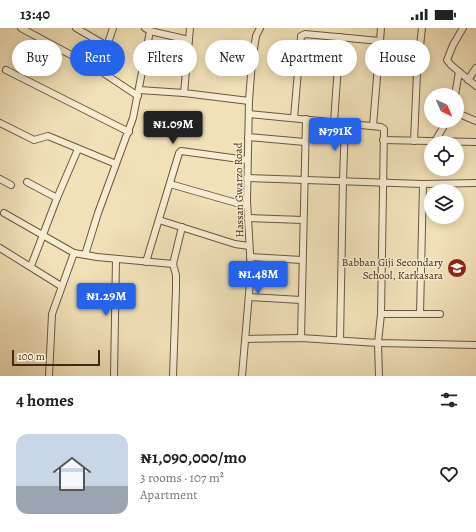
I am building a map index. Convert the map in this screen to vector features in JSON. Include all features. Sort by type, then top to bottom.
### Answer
[{"type":"street","points":[[21,28],[70,54]]},
{"type":"street","points":[[76,28],[97,40]]},
{"type":"street","points":[[109,40],[113,28]]},
{"type":"street","points":[[84,255],[98,213],[129,132],[138,93],[148,29],[189,40],[190,28]]},
{"type":"street","name":"Hassan Gwarzo Road","points":[[242,376],[251,270],[247,206],[249,101],[252,61],[256,36],[260,28]]},
{"type":"street","points":[[380,40],[381,28]]},
{"type":"street","points":[[414,141],[417,73],[422,28]]},
{"type":"street","points":[[463,28],[453,45],[447,60],[448,63],[476,86]]},
{"type":"street","points":[[294,118],[302,36],[304,34],[370,40]]},
{"type":"street","points":[[334,122],[340,37]]},
{"type":"street","points":[[468,80],[476,68]]},
{"type":"street","points":[[6,70],[129,132]]},
{"type":"street","points":[[456,88],[459,72]]},
{"type":"street","points":[[109,76],[138,93],[184,93],[249,101]]},
{"type":"street","points":[[184,93],[186,76]]},
{"type":"street","points":[[373,126],[377,76]]},
{"type":"street","points":[[249,114],[346,123],[381,127],[384,129],[378,343],[379,376]]},
{"type":"street","points":[[464,116],[476,121]]},
{"type":"street","points":[[301,338],[303,179],[306,119]]},
{"type":"street","points":[[0,123],[34,140],[48,136],[116,164]]},
{"type":"street","points":[[340,340],[343,180],[346,123]]},
{"type":"street","points":[[248,136],[305,142]]},
{"type":"street","points":[[383,140],[424,141]]},
{"type":"street","points":[[464,142],[476,142]]},
{"type":"street","points":[[31,266],[57,198],[78,149]]},
{"type":"street","points":[[146,262],[179,153],[181,151],[247,160]]},
{"type":"street","points":[[247,178],[343,180],[423,184],[476,184]]},
{"type":"street","points":[[0,179],[11,185]]},
{"type":"street","points":[[27,182],[57,198]]},
{"type":"street","points":[[170,184],[247,206]]},
{"type":"street","points":[[420,314],[423,184]]},
{"type":"street","points":[[4,213],[74,253],[116,259],[174,264]]},
{"type":"street","points":[[248,218],[303,220]]},
{"type":"street","points":[[159,220],[235,244],[250,246]]},
{"type":"street","points":[[173,376],[176,289],[174,264],[182,227]]},
{"type":"street","points":[[0,248],[61,286]]},
{"type":"street","points":[[49,376],[52,314],[74,253]]},
{"type":"street","points":[[250,257],[302,260]]},
{"type":"street","points":[[114,376],[116,259]]},
{"type":"street","points":[[249,297],[301,300]]},
{"type":"street","points":[[380,314],[440,314]]},
{"type":"street","points":[[246,339],[301,338],[378,343],[476,345]]},
{"type":"place","name":"Babban Giji Secondary School, Karkasara","points":[[457,268]]}]
